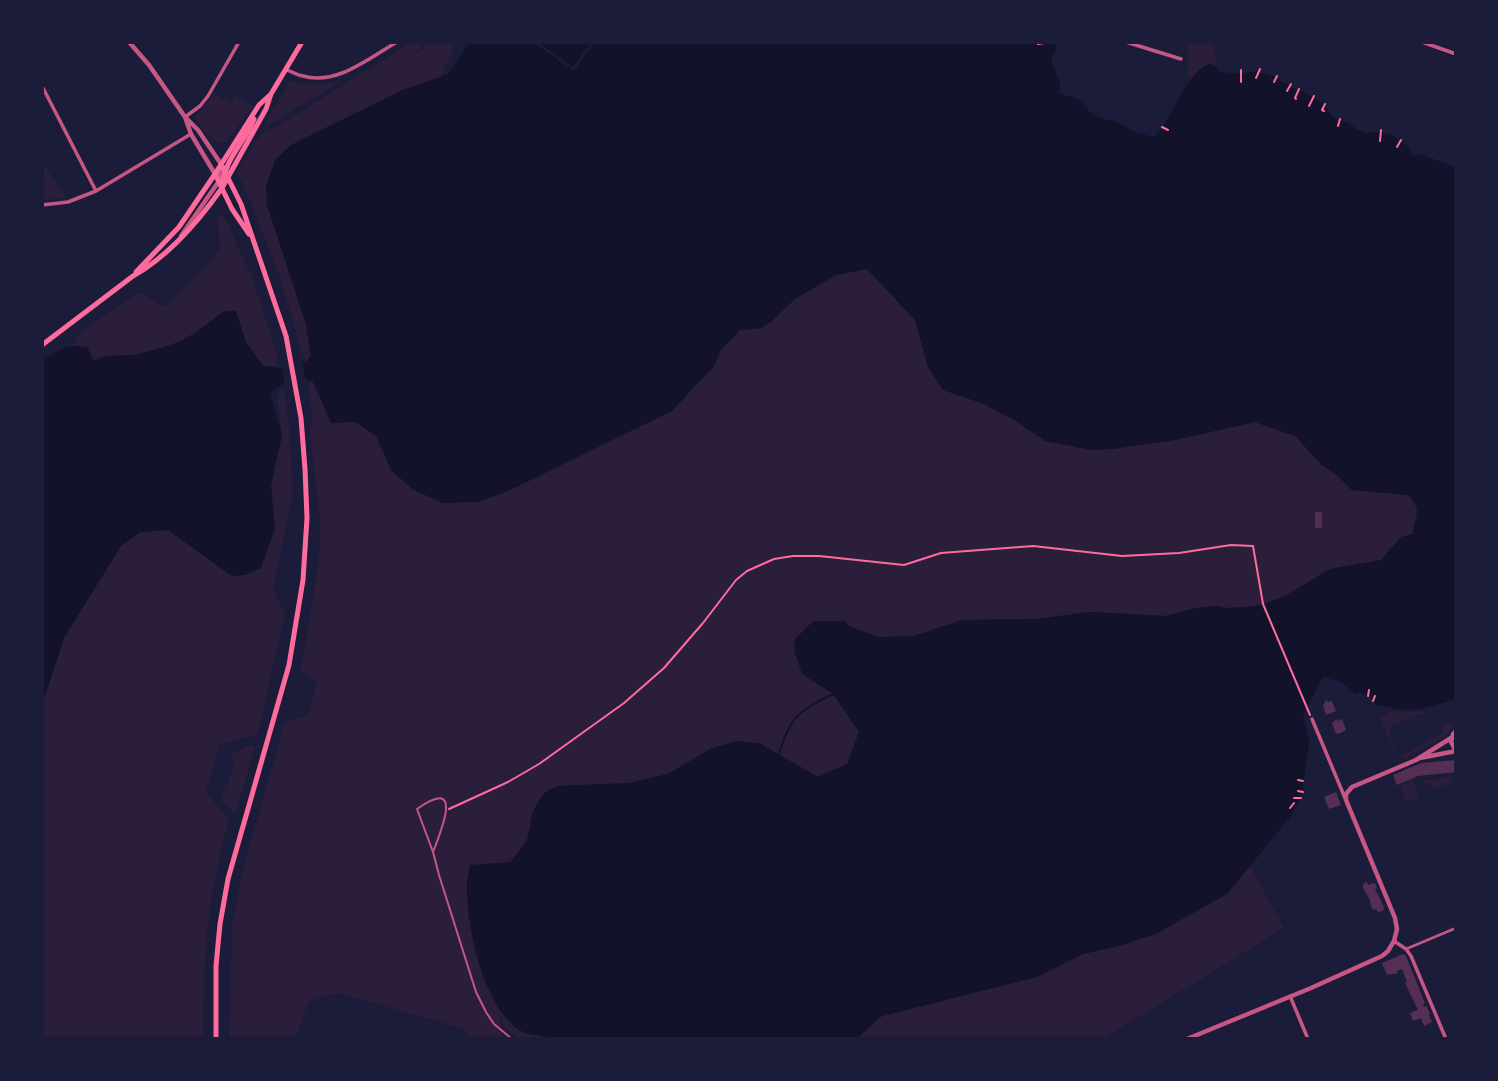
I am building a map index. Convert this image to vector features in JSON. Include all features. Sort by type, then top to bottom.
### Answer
[{"type":"main road","points":[[220,184],[228,177],[266,109],[271,94],[302,42]]},
{"type":"main road","points":[[133,276],[180,227],[215,174],[223,167],[259,105],[271,94]]},
{"type":"main road","points":[[216,1039],[216,966],[220,924],[243,826],[289,665],[303,580],[307,498],[301,418],[286,336],[241,204],[223,167]]},
{"type":"main road","points":[[42,345],[144,270],[178,241],[208,207],[220,184],[223,167]]},
{"type":"main road","points":[[215,174],[232,209],[253,240]]},
{"type":"street","points":[[129,42],[185,117],[198,130],[223,167]]},
{"type":"street","points":[[185,117],[208,96],[239,42]]},
{"type":"street","points":[[286,69],[305,77],[332,77],[346,72],[397,42]]},
{"type":"street","points":[[1126,42],[1181,59]]},
{"type":"street","points":[[1422,42],[1456,54]]},
{"type":"street","points":[[42,86],[96,191]]},
{"type":"street","points":[[185,117],[191,134],[215,174]]},
{"type":"street","points":[[42,205],[68,202],[96,191],[191,134]]},
{"type":"street","points":[[1187,1039],[1374,960],[1388,951],[1394,941],[1395,918],[1312,719]]},
{"type":"street","points":[[1346,800],[1346,794],[1352,787],[1416,760],[1451,738],[1456,731]]},
{"type":"street","points":[[1416,760],[1456,751],[1451,738]]},
{"type":"street","points":[[1406,948],[1456,928]]},
{"type":"street","points":[[1394,941],[1406,948],[1411,956],[1440,1018],[1446,1039]]},
{"type":"street","points":[[1290,996],[1308,1039]]},
{"type":"lane","points":[[433,852],[447,810],[447,804],[436,798],[417,809],[477,992],[494,1024],[512,1039]]},
{"type":"path","points":[[1038,44],[1051,42]]},
{"type":"path","points":[[1256,78],[1260,69]]},
{"type":"path","points":[[1241,70],[1241,82]]},
{"type":"path","points":[[1274,82],[1278,76]]},
{"type":"path","points":[[1287,91],[1291,84]]},
{"type":"path","points":[[1296,99],[1299,89]]},
{"type":"path","points":[[1309,106],[1314,96]]},
{"type":"path","points":[[1324,111],[1322,110],[1325,104]]},
{"type":"path","points":[[1338,126],[1340,119]]},
{"type":"path","points":[[1163,127],[1168,130]]},
{"type":"path","points":[[1380,141],[1381,130]]},
{"type":"path","points":[[1397,147],[1401,140]]},
{"type":"path","points":[[447,810],[508,782],[539,764],[624,703],[664,668],[736,580],[747,571],[774,559],[793,556],[819,556],[904,565],[942,553],[1033,546],[1122,556],[1179,553],[1231,545],[1253,546],[1263,604],[1308,710]]},
{"type":"path","points":[[1368,696],[1369,690]]},
{"type":"path","points":[[1373,701],[1375,695]]},
{"type":"path","points":[[1298,780],[1303,781]]},
{"type":"path","points":[[1298,791],[1303,792]]},
{"type":"path","points":[[1294,798],[1301,798]]},
{"type":"path","points":[[1292,805],[1295,808]]},
{"type":"shaded area","points":[[412,42],[422,42],[419,50],[404,59],[422,50],[428,42],[456,42],[441,77],[400,91],[267,205],[306,324],[311,356],[306,362],[281,280],[238,175],[238,169],[262,133],[278,126]]},
{"type":"shaded area","points":[[470,42],[1055,42],[1057,49],[1051,60],[1060,83],[1059,94],[1077,98],[1094,116],[1119,123],[1137,133],[1154,137],[1191,78],[1210,63],[1220,72],[1240,74],[1256,71],[1276,77],[1317,99],[1331,115],[1356,129],[1366,133],[1392,135],[1410,148],[1413,156],[1419,154],[1456,167],[1456,699],[1425,708],[1404,710],[1376,705],[1371,697],[1358,692],[1356,694],[1339,681],[1323,677],[1303,715],[1309,743],[1301,798],[1290,817],[1227,894],[1158,933],[1123,945],[1083,954],[1037,977],[882,1016],[856,1039],[555,1039],[523,1032],[509,1022],[498,1006],[480,967],[468,903],[470,865],[510,862],[527,841],[533,811],[544,793],[557,786],[629,783],[668,774],[710,749],[736,741],[759,743],[818,777],[847,764],[859,732],[833,694],[802,674],[795,653],[794,640],[813,621],[845,621],[850,627],[879,637],[914,636],[962,620],[1036,619],[1090,612],[1165,616],[1196,608],[1262,605],[1285,596],[1330,569],[1381,560],[1401,537],[1413,534],[1417,510],[1409,495],[1352,490],[1322,465],[1295,436],[1255,422],[1175,440],[1114,449],[1091,450],[1045,441],[984,404],[943,390],[928,367],[915,320],[867,269],[836,275],[795,299],[761,328],[740,330],[721,350],[714,366],[672,411],[504,493],[477,502],[442,503],[412,489],[391,470],[376,436],[356,422],[331,423],[313,382],[302,379],[285,383],[270,393],[282,435],[271,486],[275,529],[261,568],[245,575],[232,576],[168,530],[140,532],[121,546],[64,638],[42,705],[42,362],[58,351],[74,346],[87,347],[94,361],[105,356],[136,355],[174,344],[193,335],[224,311],[236,311],[246,342],[263,366],[289,368],[301,365],[311,356],[306,324],[267,205],[266,186],[275,160],[291,145],[400,91],[448,74]]},
{"type":"shaded area","points":[[1187,42],[1214,42],[1217,67],[1210,64],[1202,68],[1189,82]]},
{"type":"shaded area","points":[[341,81],[262,129],[291,82],[319,85]]},
{"type":"shaded area","points":[[214,94],[231,103],[235,96],[254,106],[226,142],[211,138],[195,117]]},
{"type":"shaded area","points":[[42,162],[66,198],[42,200]]},
{"type":"shaded area","points":[[224,216],[253,280],[278,358],[275,367],[263,366],[224,311],[183,339],[149,351],[110,356],[94,362],[74,345],[76,336],[139,292],[165,307],[220,251],[218,217]]},
{"type":"shaded area","points":[[868,269],[915,320],[928,367],[943,390],[984,404],[1012,419],[1175,440],[1255,422],[1295,436],[1322,465],[1352,490],[1409,495],[1417,510],[1413,535],[1401,537],[1381,560],[1330,569],[1285,596],[1262,605],[1196,608],[1165,616],[1090,612],[1036,619],[962,620],[914,636],[879,637],[850,627],[802,674],[833,694],[860,732],[847,764],[818,777],[759,743],[710,749],[668,774],[629,783],[557,786],[544,793],[533,811],[527,841],[510,863],[524,1033],[555,1039],[520,1039],[505,1028],[499,1012],[503,1039],[469,1039],[464,1029],[339,993],[309,1001],[295,1039],[229,1039],[232,926],[245,862],[285,722],[308,715],[316,687],[315,680],[311,680],[300,669],[319,558],[320,517],[309,426],[313,425],[310,380],[356,422],[376,436],[504,493],[564,462],[714,366],[721,350],[740,330],[762,328],[795,299],[836,275]]},
{"type":"shaded area","points":[[283,390],[289,426],[293,495],[273,589],[285,614],[258,734],[220,744],[206,791],[229,821],[211,902],[204,983],[203,1039],[42,1039],[42,705],[64,638],[121,546],[141,532],[168,530],[232,576],[275,529],[271,486],[282,435],[277,395]]},
{"type":"shaded area","points":[[1390,712],[1424,712],[1392,725],[1390,735],[1397,751],[1395,752],[1380,717]]},
{"type":"shaded area","points":[[1451,722],[1454,726],[1447,734],[1404,758],[1402,755],[1443,733],[1441,727]]},
{"type":"shaded area","points":[[250,745],[255,746],[234,813],[223,801],[222,791],[226,791],[234,763],[231,757],[233,753]]},
{"type":"shaded area","points":[[1449,774],[1452,782],[1432,790],[1430,783],[1425,783],[1424,780],[1449,778]]},
{"type":"shaded area","points":[[1412,779],[1420,797],[1407,802],[1400,786]]},
{"type":"shaded area","points":[[1250,866],[1284,928],[1108,1036],[1098,1039],[856,1039],[882,1016],[1037,977],[1083,954],[1123,945],[1227,894]]},
{"type":"pier","points":[[533,42],[537,42],[573,67],[589,45],[585,42],[594,42],[574,71]]},
{"type":"pier","points":[[302,361],[306,382],[285,386],[281,365]]},
{"type":"building","points":[[1315,512],[1322,512],[1322,528],[1315,528]]},
{"type":"building","points":[[1327,700],[1332,701],[1336,711],[1326,715],[1323,705]]},
{"type":"building","points":[[1342,719],[1346,730],[1339,734],[1336,734],[1332,723]]},
{"type":"building","points":[[1456,760],[1456,772],[1418,776],[1397,785],[1393,775],[1421,763]]},
{"type":"building","points":[[1336,792],[1341,805],[1329,809],[1324,797]]},
{"type":"building","points":[[1367,882],[1368,885],[1375,883],[1383,911],[1378,912],[1371,907],[1363,888],[1363,884]]},
{"type":"building","points":[[1403,954],[1425,1003],[1424,1007],[1427,1006],[1430,1014],[1432,1022],[1424,1026],[1421,1018],[1413,1021],[1410,1013],[1418,1010],[1405,983],[1407,982],[1402,969],[1397,971],[1398,973],[1387,975],[1382,963]]},
{"type":"waterway","points":[[779,754],[787,731],[797,716],[833,694]]}]
